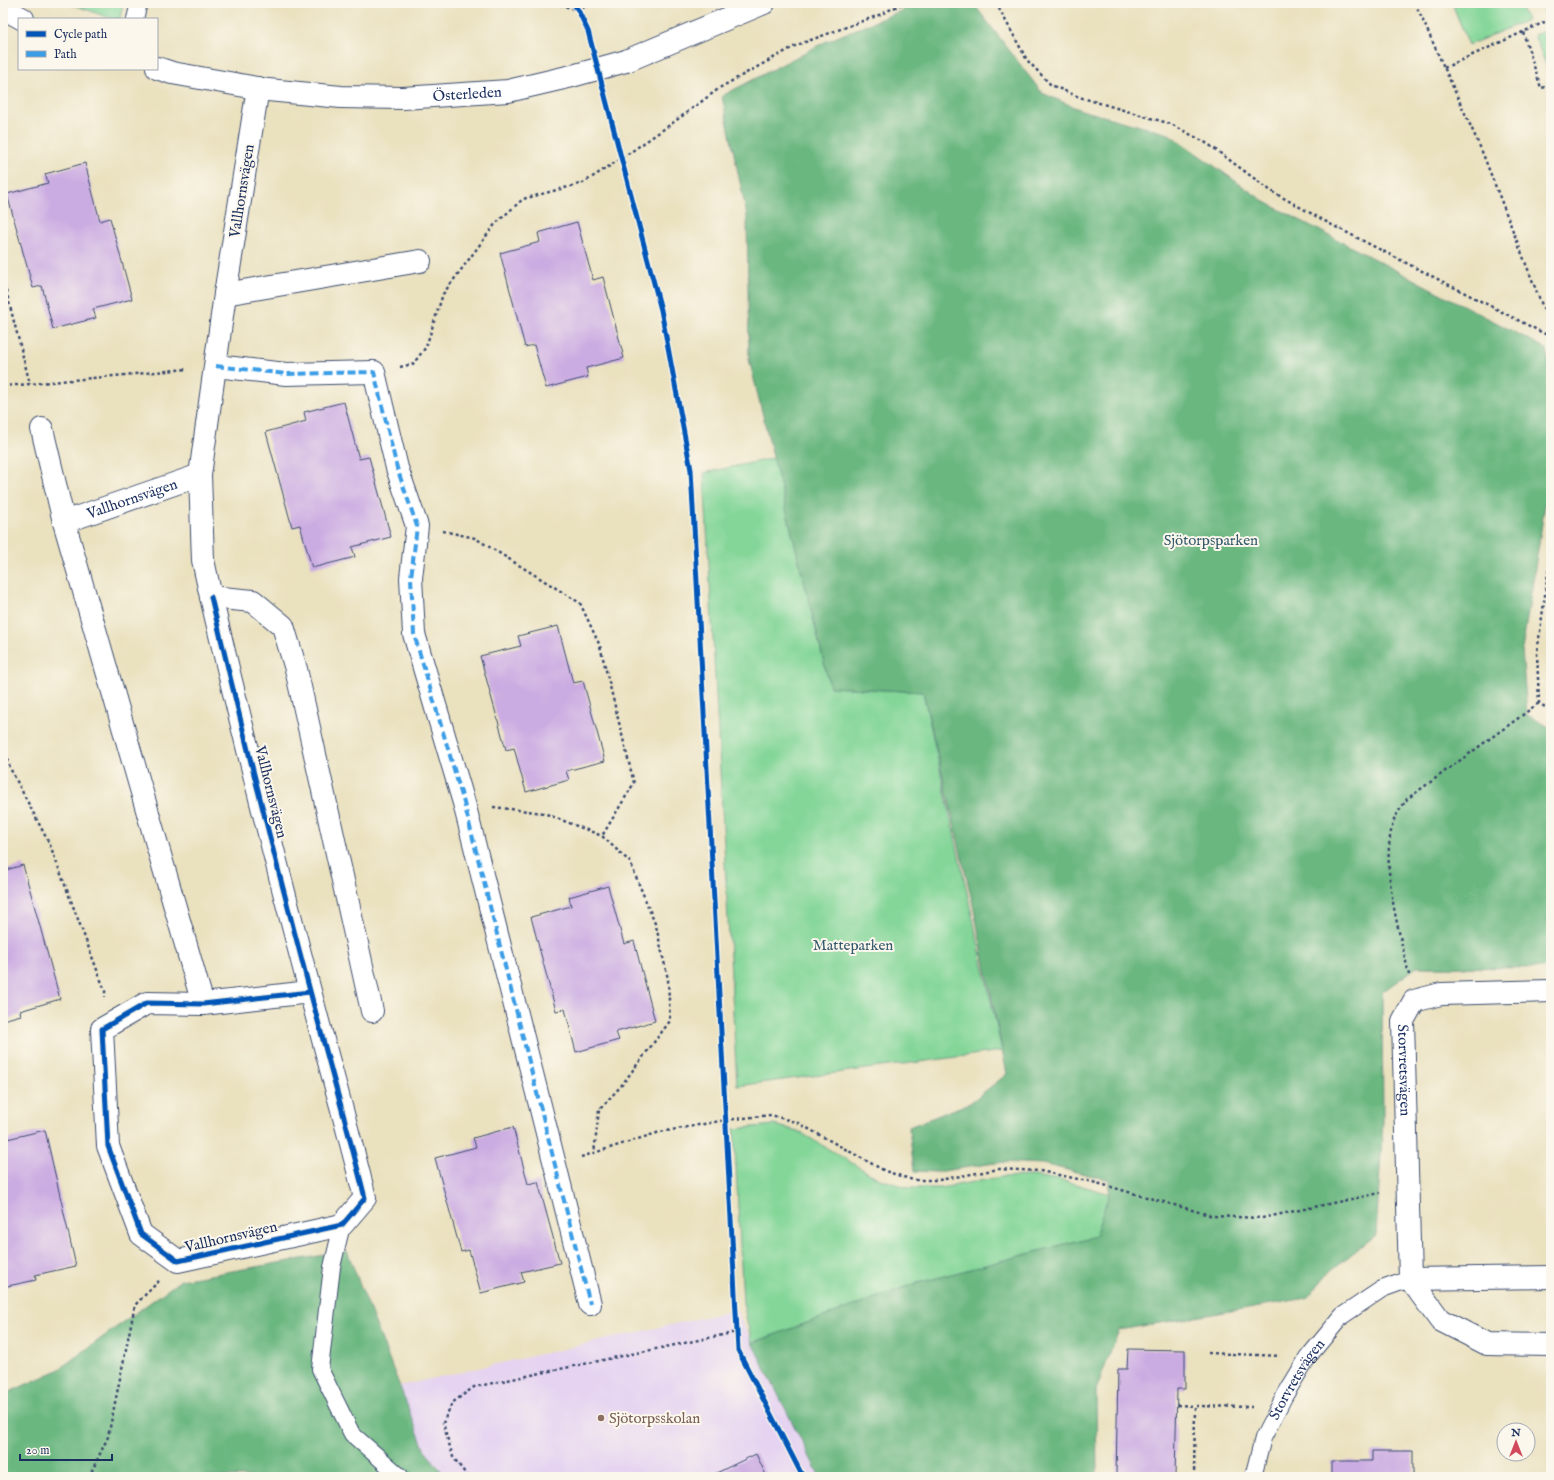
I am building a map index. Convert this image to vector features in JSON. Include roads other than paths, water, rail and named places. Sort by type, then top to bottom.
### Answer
[{"type":"street","name":"Österleden","points":[[158,68],[172,73],[258,88],[341,97],[404,98],[508,91],[572,76],[626,61],[764,3]]},
{"type":"street","points":[[3,8],[21,18]]},
{"type":"street","name":"Vallhornsvägen","points":[[203,1004],[148,1003],[102,1029],[108,1146],[141,1234],[178,1261],[342,1225],[365,1198],[240,721],[203,560],[200,475],[225,294],[258,88]]},
{"type":"street","points":[[225,294],[420,261]]},
{"type":"street","points":[[216,366],[286,374],[374,372],[397,468],[417,526],[411,578],[414,634],[464,803],[590,1304]]},
{"type":"street","points":[[42,429],[64,522],[203,1004],[310,992]]},
{"type":"street","name":"Vallhornsvägen","points":[[64,522],[200,475]]},
{"type":"street","points":[[211,597],[254,601],[283,626],[296,669],[372,1011]]},
{"type":"street","name":"Storvretsvägen","points":[[1551,991],[1441,994],[1414,1001],[1403,1021],[1410,1279],[1551,1277]]},
{"type":"street","points":[[1410,1279],[1440,1320],[1487,1344],[1551,1345]]},
{"type":"lane","points":[[135,18],[139,3]]},
{"type":"lane","points":[[342,1225],[332,1267],[320,1368],[352,1434],[401,1477]]},
{"type":"lane","name":"Storvretsvägen","points":[[1253,1477],[1263,1438],[1278,1408],[1308,1357],[1342,1316],[1382,1289],[1410,1279]]},
{"type":"place","name":"Sjötorpsskolan","points":[[601,1418]]},
{"type":"park label","name":"Sjötorpsparken","points":[[1211,540]]},
{"type":"park label","name":"Matteparken","points":[[853,945]]}]
